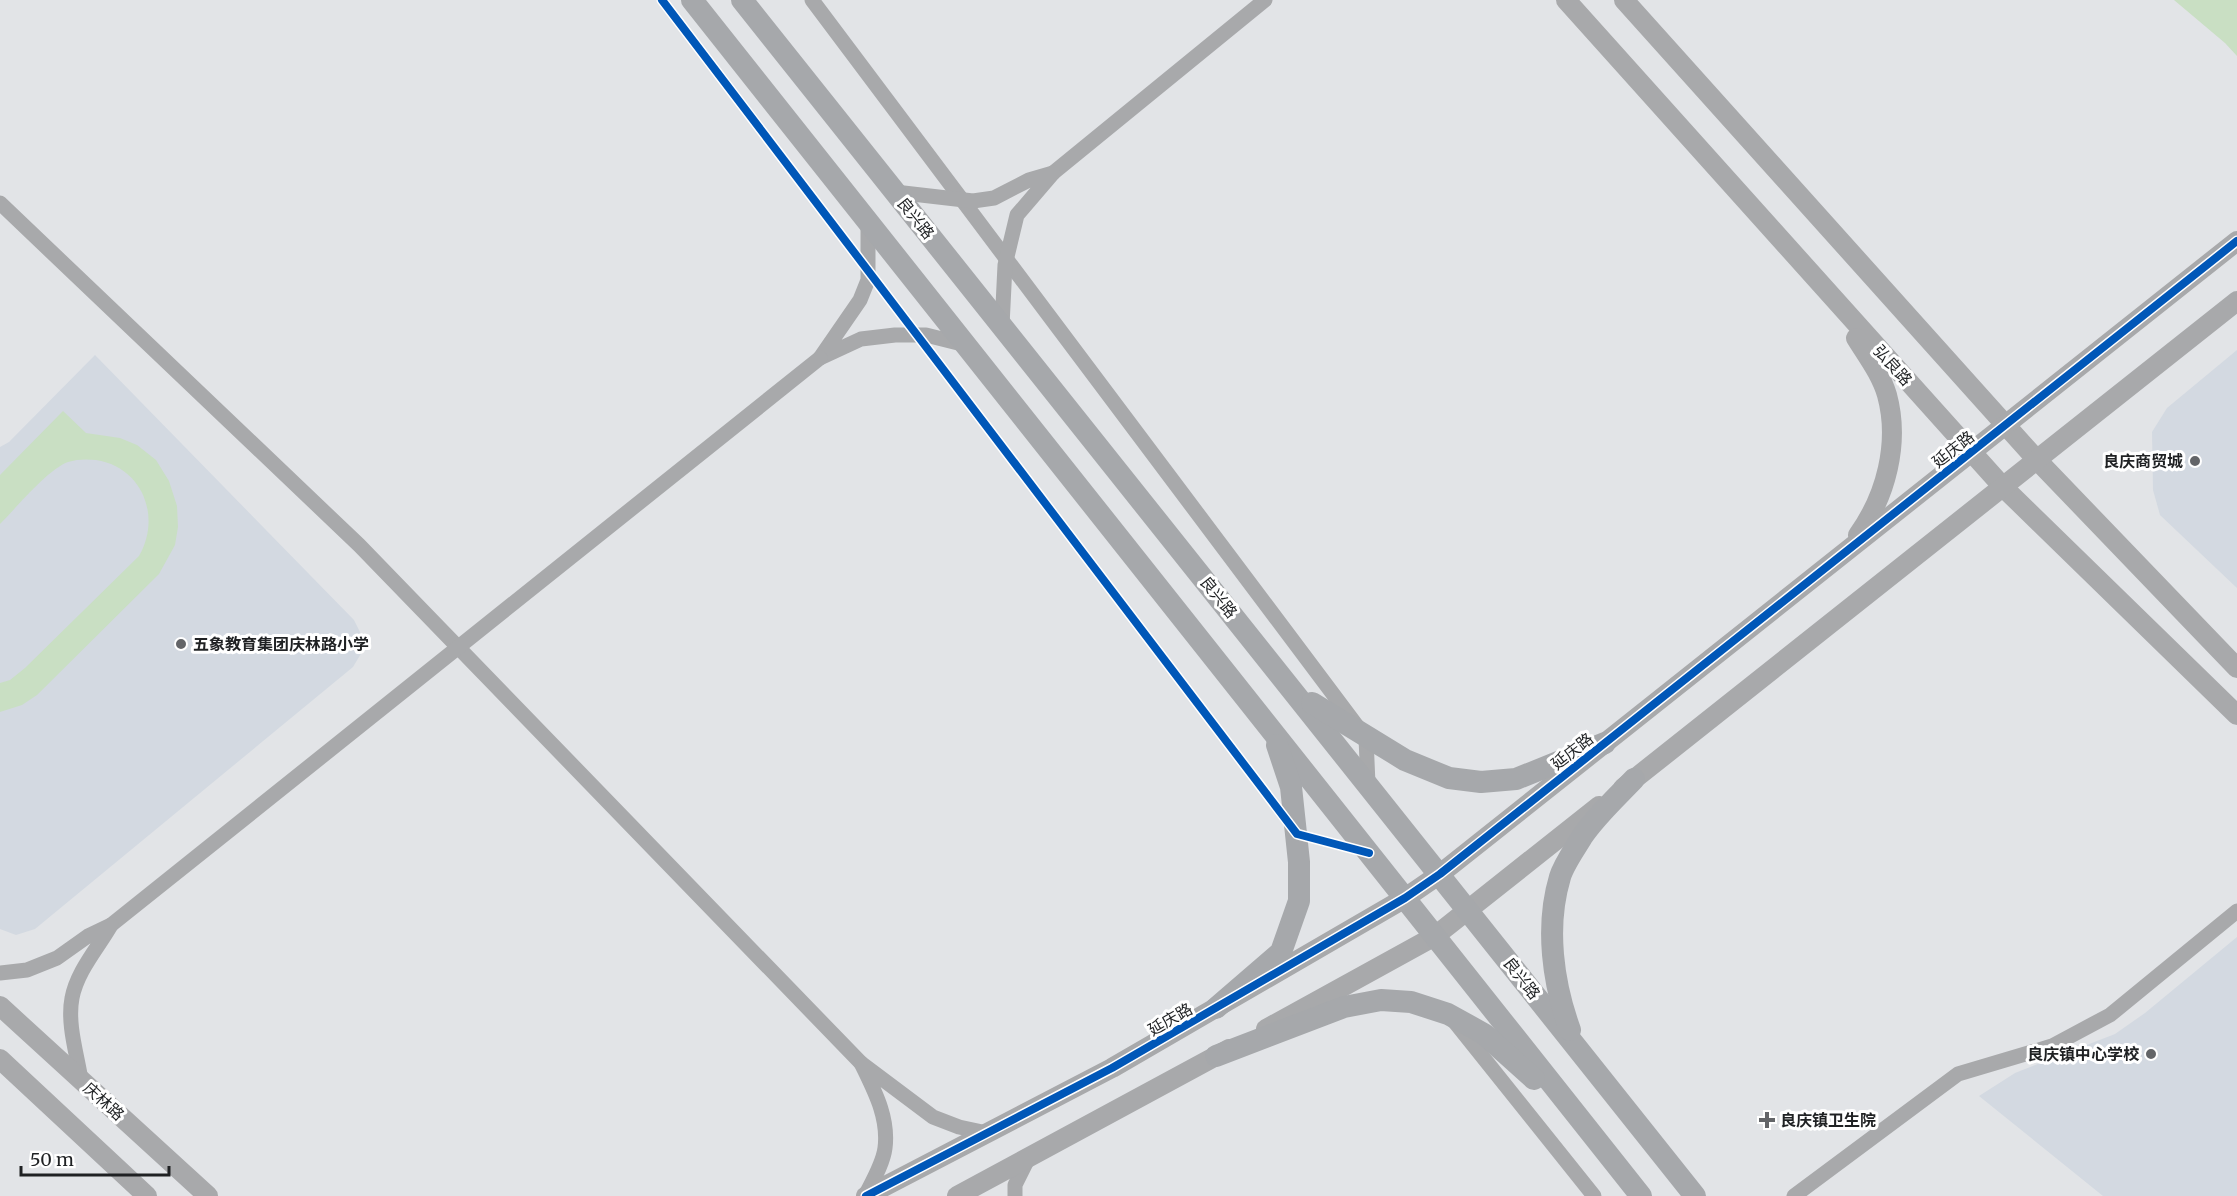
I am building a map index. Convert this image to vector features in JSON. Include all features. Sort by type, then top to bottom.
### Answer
[{"type":"main road","points":[[692,0],[1641,1196]]},
{"type":"main road","name":"良兴路","points":[[742,0],[1695,1196]]},
{"type":"main road","points":[[1295,692],[1405,760],[1449,778],[1481,782],[1516,779],[1605,743]]},
{"type":"main road","points":[[1216,1008],[1281,952],[1299,901],[1299,852],[1291,788],[1272,730]]},
{"type":"main road","points":[[1576,1046],[1560,996],[1554,964],[1552,915],[1561,875],[1583,835],[1634,779]]},
{"type":"main road","points":[[1216,1056],[1344,1007],[1381,1000],[1411,1002],[1448,1014],[1484,1034],[1584,1125]]},
{"type":"street","points":[[812,0],[1366,738],[1368,784]]},
{"type":"street","points":[[1002,326],[1006,259],[1017,215],[1053,172],[1265,0]]},
{"type":"street","name":"弘良路","points":[[1566,0],[2003,487],[2237,715]]},
{"type":"street","points":[[1624,0],[2037,460],[2237,668]]},
{"type":"street","points":[[896,192],[973,201],[994,198],[1029,180],[1053,172]]},
{"type":"street","points":[[0,203],[359,545],[861,1063],[933,1117],[959,1127],[987,1133]]},
{"type":"street","points":[[820,358],[860,300],[868,280],[868,221]]},
{"type":"street","name":"延庆路","points":[[865,1196],[1112,1068],[1405,898],[1440,874],[2237,241]]},
{"type":"street","points":[[1818,281],[1875,367],[1886,394],[1892,422],[1884,486],[1871,517],[1847,551]]},
{"type":"street","points":[[957,1196],[1435,936],[2237,301]]},
{"type":"street","points":[[0,973],[27,970],[57,958],[88,936],[111,925],[820,358],[861,339],[896,335],[926,335],[966,345]]},
{"type":"street","points":[[1794,1196],[1958,1074],[2052,1046],[2110,1015],[2237,911]]},
{"type":"street","points":[[81,1080],[71,1024],[72,998],[82,971],[111,925]]},
{"type":"street","name":"庆林路","points":[[0,1006],[208,1196]]},
{"type":"street","points":[[1448,1014],[1594,1196]]},
{"type":"street","points":[[0,1059],[10,1077],[147,1196]]},
{"type":"street","points":[[861,1063],[881,1107],[886,1128],[885,1150],[865,1196]]},
{"type":"street","points":[[1015,1196],[1015,1185],[1029,1157]]},
{"type":"shaded area","name":"良庆商贸城","points":[[2237,350],[2237,588],[2160,515],[2153,490],[2152,432],[2167,408]]},
{"type":"shaded area","name":"五象教育集团庆林路小学","points":[[95,355],[354,620],[362,636],[362,652],[353,667],[35,929],[16,935],[0,929],[0,447],[9,442]]},
{"type":"shaded area","name":"良庆镇中心学校","points":[[2237,937],[2237,1196],[2103,1196],[1979,1096],[2015,1073],[2115,1034],[2145,1013]]},
{"type":"green space","points":[[2174,0],[2237,0],[2237,56],[2225,43]]},
{"type":"green space","points":[[63,411],[86,433],[120,438],[137,445],[156,460],[169,481],[177,506],[178,527],[175,545],[159,574],[37,695],[22,705],[0,712],[0,683],[10,680],[25,668],[139,556],[146,541],[148,510],[136,483],[112,464],[96,460],[75,460],[60,466],[0,524],[0,475]]},
{"type":"cycle path","points":[[662,0],[1297,834],[1369,853]]},
{"type":"cycle path","points":[[866,1196],[1112,1068],[1405,898],[1440,874],[2237,241]]},
{"type":"place","name":"良庆商贸城","points":[[2195,461]]},
{"type":"place","name":"五象教育集团庆林路小学","points":[[181,644]]},
{"type":"place","name":"良庆镇中心学校","points":[[2151,1054]]},
{"type":"place","name":"良庆镇卫生院","points":[[1767,1120]]}]
